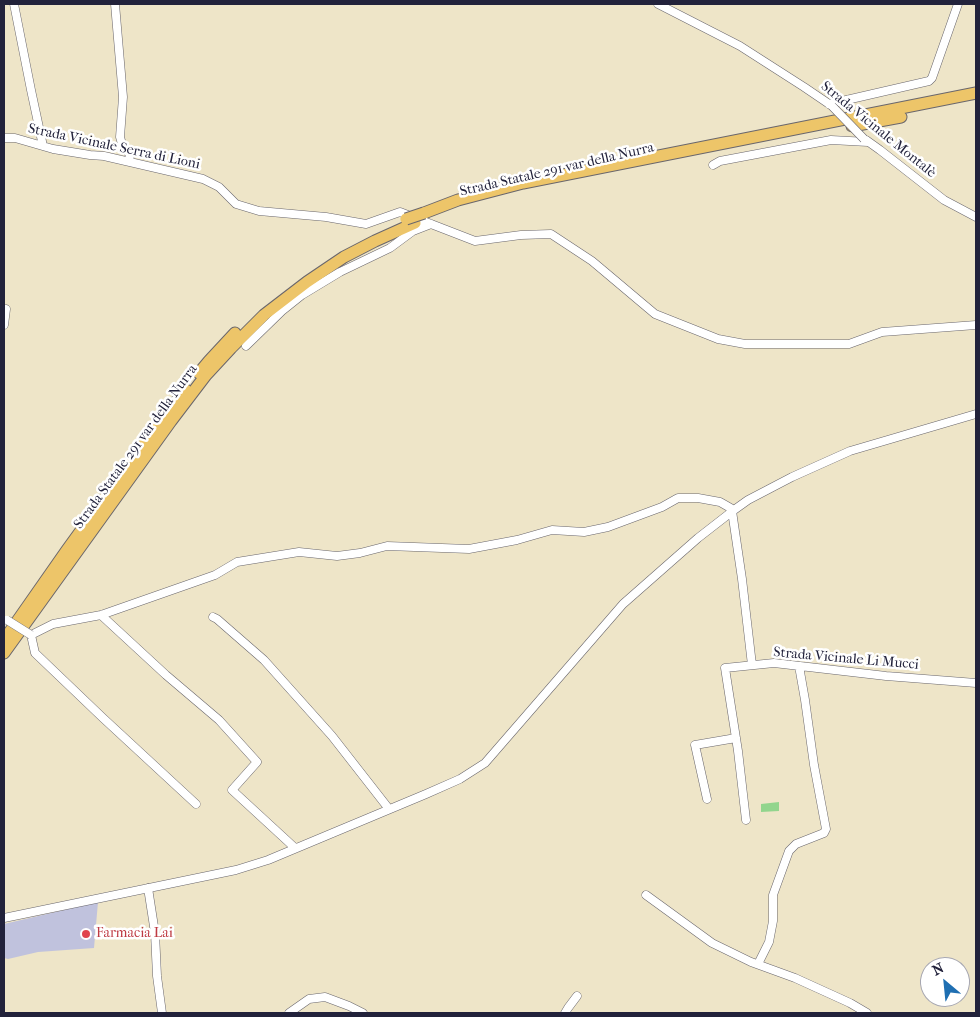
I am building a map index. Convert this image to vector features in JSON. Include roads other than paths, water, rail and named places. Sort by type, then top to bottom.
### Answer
[{"type":"highway","name":"Strada Statale 291 var della Nurra","points":[[428,218],[458,200],[524,183],[976,93]]},
{"type":"highway","name":"Strada Statale 291 var della Nurra","points":[[4,640],[66,550],[164,416],[209,360],[264,306],[344,249],[410,221],[428,218],[459,207],[542,186],[877,122],[976,100]]},
{"type":"highway","name":"Strada Statale 291 var della Nurra","points":[[4,653],[171,421],[206,375],[231,348],[264,315],[307,282],[344,258],[410,221]]},
{"type":"street","points":[[14,4],[44,146]]},
{"type":"street","points":[[116,4],[123,97],[120,137],[122,144],[130,155],[129,161]]},
{"type":"street","name":"Strada Vicinale Montalè","points":[[658,4],[740,46],[831,105],[866,140],[944,200],[976,217]]},
{"type":"street","points":[[831,105],[929,81],[932,78],[958,4]]},
{"type":"street","name":"Strada Vicinale Serra di Lioni","points":[[4,138],[14,138],[44,146],[129,161],[203,179],[218,187],[236,204],[259,211],[326,217],[366,224],[400,212],[428,218],[475,241],[521,235],[552,234],[592,261],[655,314],[718,338],[745,344],[849,344],[882,332],[976,325]]},
{"type":"street","points":[[713,165],[720,161],[831,140],[866,140]]},
{"type":"street","points":[[246,346],[282,311],[302,295],[340,272],[390,248],[428,218]]},
{"type":"street","points":[[4,325],[6,308]]},
{"type":"street","points":[[4,918],[236,870],[268,860],[460,779],[485,762],[623,604],[733,510],[792,477],[850,451],[976,414]]},
{"type":"street","points":[[31,635],[53,624],[100,615],[215,575],[237,562],[300,552],[336,556],[360,553],[388,546],[469,549],[517,540],[552,530],[584,532],[608,527],[662,507],[678,498],[698,498],[720,502],[733,510]]},
{"type":"street","points":[[733,510],[752,665]]},
{"type":"street","points":[[100,615],[219,720],[257,762],[232,790],[295,848]]},
{"type":"street","points":[[213,617],[264,660],[332,736],[389,809]]},
{"type":"street","points":[[5,619],[31,635],[35,653],[196,804]]},
{"type":"street","name":"Strada Vicinale Li Mucci","points":[[746,820],[725,668],[774,663],[886,676],[976,683]]},
{"type":"street","points":[[758,964],[769,942],[773,896],[789,851],[796,844],[824,833],[826,829],[799,666]]},
{"type":"street","points":[[707,800],[696,745],[736,738]]},
{"type":"street","points":[[148,888],[155,933],[157,976],[162,1013]]},
{"type":"street","points":[[646,895],[712,943],[795,978],[850,1003],[867,1013]]},
{"type":"street","points":[[565,1013],[577,996]]},
{"type":"street","points":[[289,1013],[309,999],[324,997],[363,1013]]},
{"type":"place","name":"Farmacia Lai","points":[[86,934]]}]
